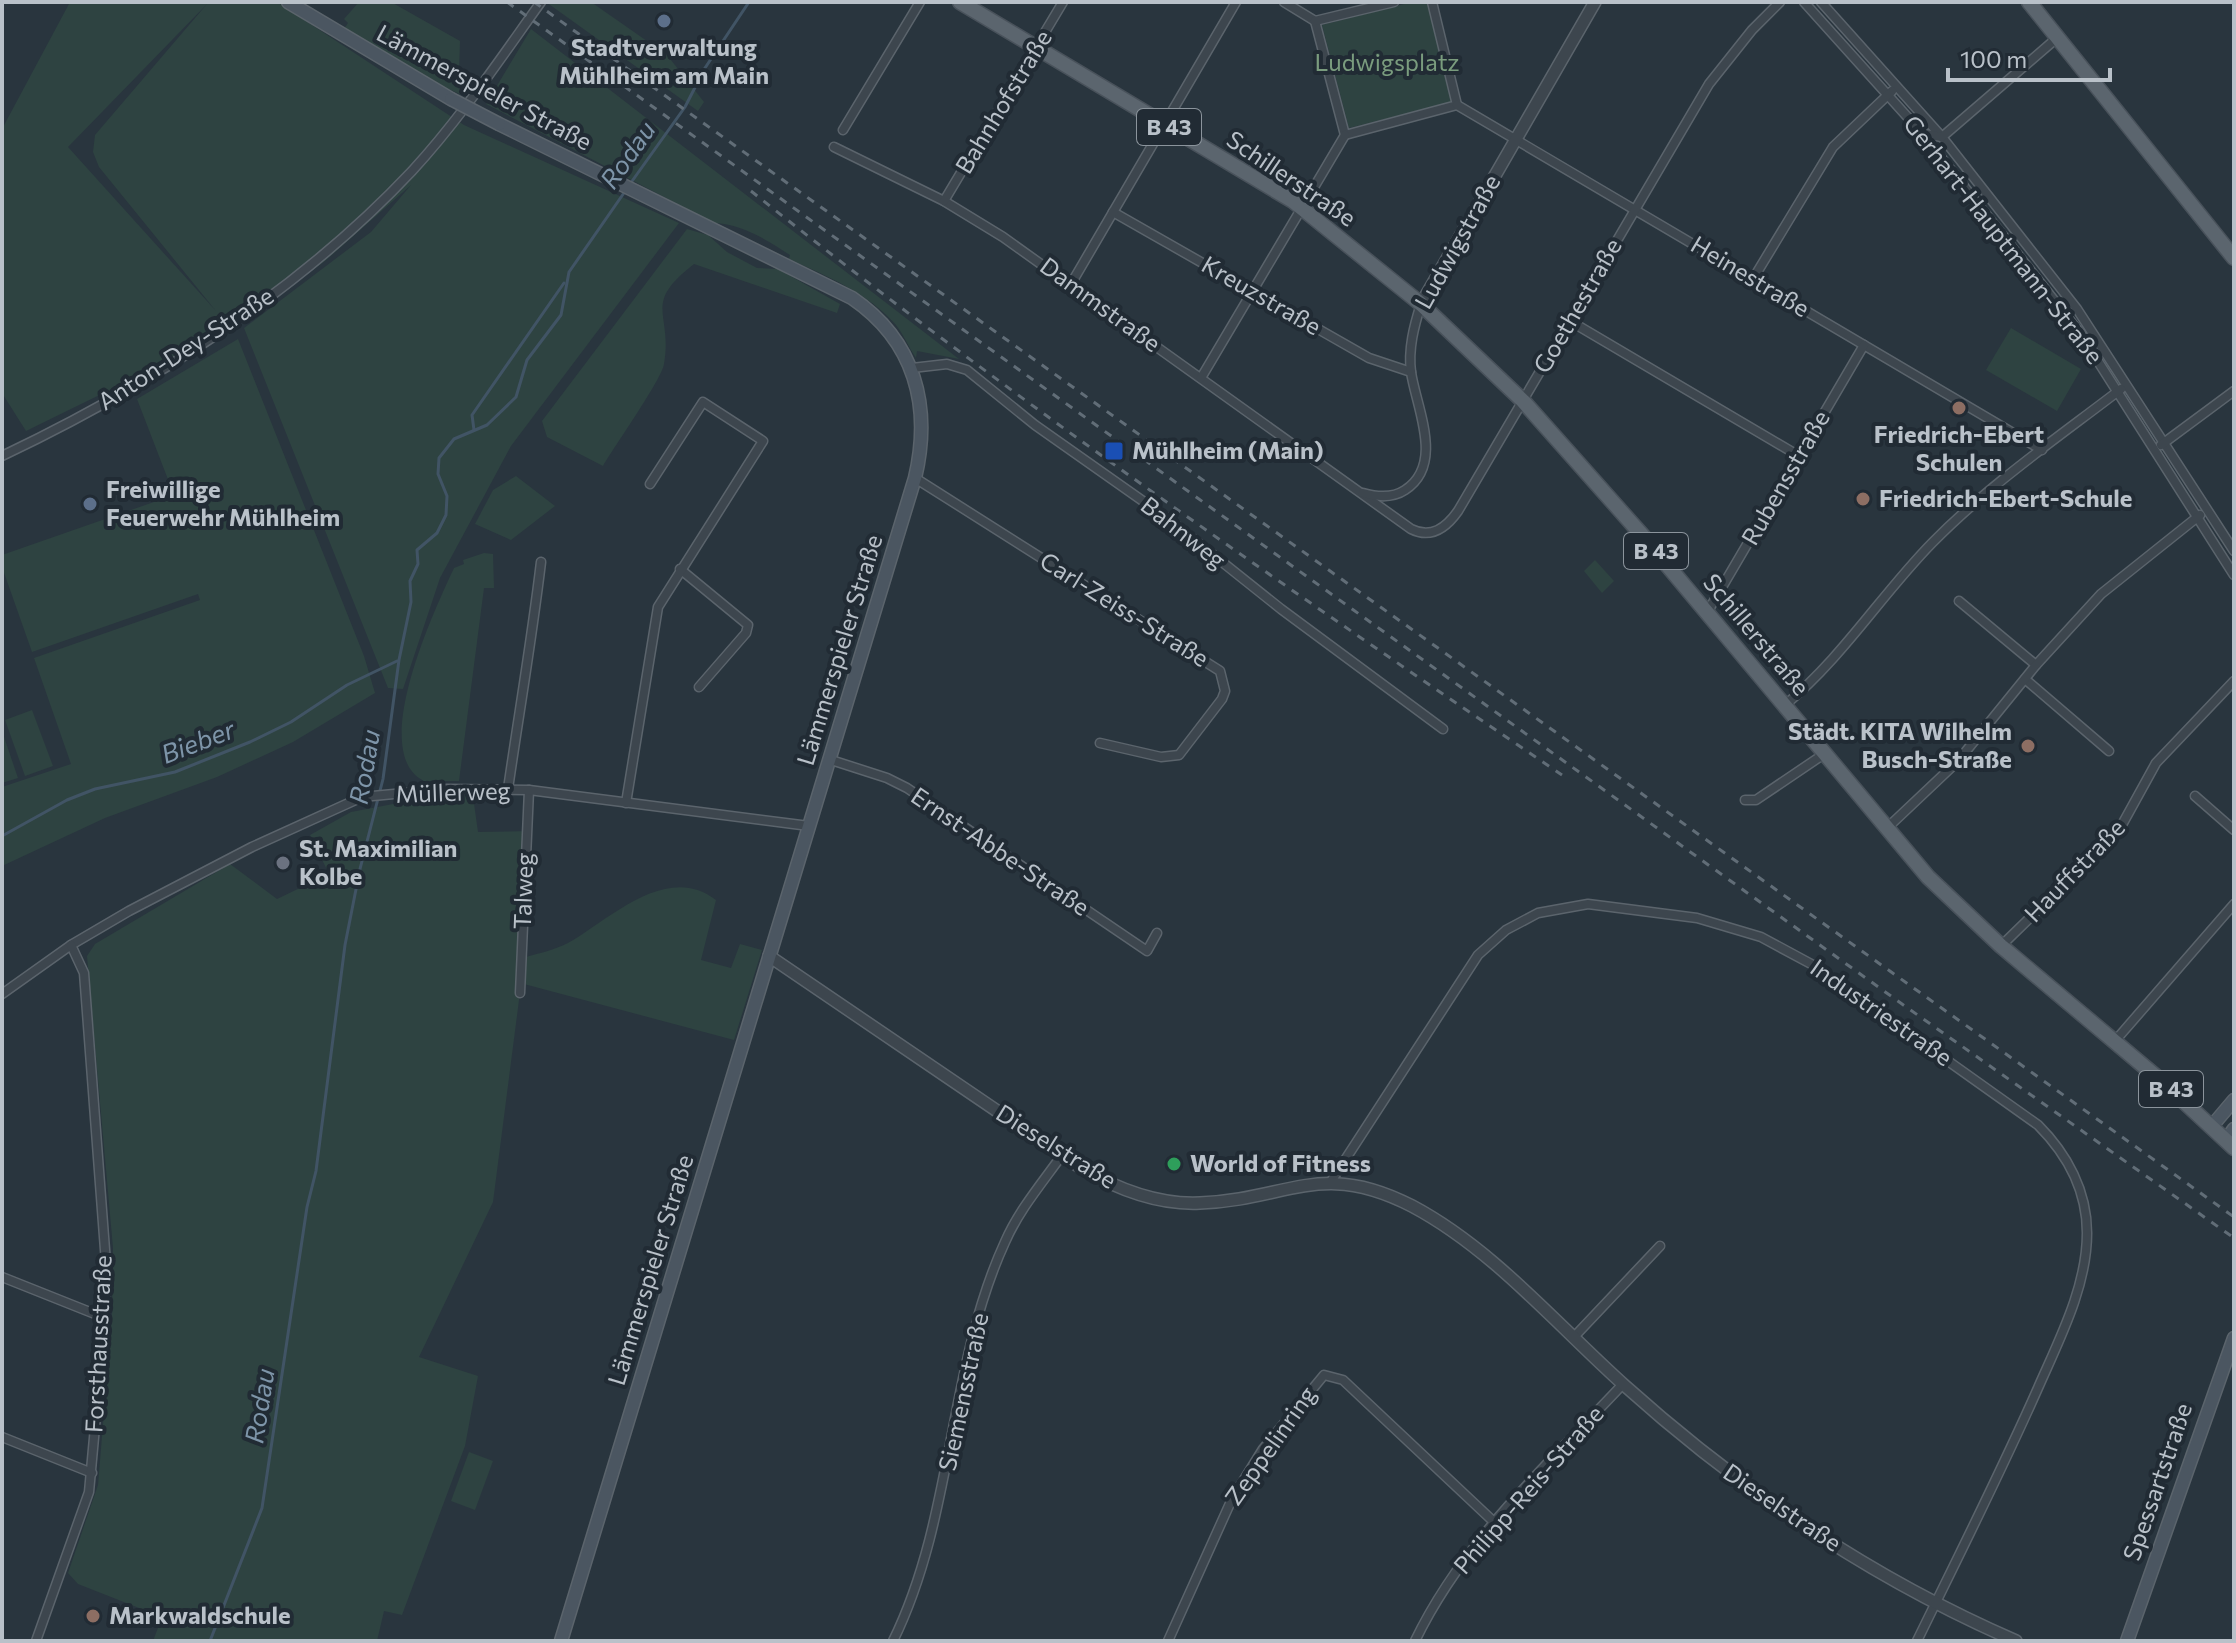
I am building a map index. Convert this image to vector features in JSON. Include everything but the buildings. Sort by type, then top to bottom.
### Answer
[{"type":"main road","name":"Lämmerspieler Straße","points":[[288,2],[451,99],[859,302],[888,329],[912,368],[923,428],[915,478],[561,1641]]},
{"type":"main road","name":"B 43","points":[[960,2],[1036,47]]},
{"type":"main road","points":[[2029,2],[2234,258]]},
{"type":"main road","name":"Schillerstraße","points":[[1036,47],[1302,207],[1421,304],[1523,401],[1708,611],[1886,830],[1943,893],[2001,946],[2231,1139]]},
{"type":"main road","points":[[2212,1126],[2234,1100]]},
{"type":"main road","name":"Spessartstraße","points":[[2127,1641],[2234,1338]]},
{"type":"street","name":"Anton-Dey-Straße","points":[[2,456],[178,360],[236,323],[311,265],[376,207],[428,153],[541,2]]},
{"type":"street","points":[[843,130],[920,2]]},
{"type":"street","name":"Bahnhofstraße","points":[[944,201],[1063,2]]},
{"type":"street","points":[[1071,284],[1236,2]]},
{"type":"street","points":[[1284,2],[1315,21],[1345,135]]},
{"type":"street","points":[[1315,21],[1394,2]]},
{"type":"street","points":[[1201,378],[1345,135],[1457,105],[1432,2]]},
{"type":"street","name":"Ludwigstraße","points":[[1351,487],[1367,494],[1392,495],[1411,485],[1421,472],[1424,433],[1411,372],[1412,343],[1421,304],[1595,2]]},
{"type":"street","name":"Goethestraße","points":[[1351,487],[1417,532],[1442,529],[1458,511],[1721,67],[1780,2]]},
{"type":"street","name":"Gerhart-Hauptmann-Straße","points":[[1804,2],[1889,94],[2043,284],[2118,391],[2234,575]]},
{"type":"street","name":"Gerhart-Hauptmann-Straße","points":[[1821,2],[1942,137],[2077,309],[2128,383],[2234,551]]},
{"type":"street","points":[[1921,132],[1933,138],[1942,137],[2058,37]]},
{"type":"street","points":[[1753,279],[1828,154],[1898,85]]},
{"type":"street","name":"Heinestraße","points":[[1457,105],[2042,450]]},
{"type":"street","name":"Dammstraße","points":[[834,147],[944,201],[1071,284],[1351,487]]},
{"type":"street","name":"Kreuzstraße","points":[[1113,212],[1377,362],[1411,372]]},
{"type":"street","points":[[1570,321],[1799,456]]},
{"type":"street","name":"Rubensstraße","points":[[1708,611],[1864,345]]},
{"type":"street","name":"Bahnweg","points":[[912,368],[947,364],[967,370],[1025,417],[1167,518],[1281,609],[1443,729]]},
{"type":"street","points":[[1785,705],[1839,655],[1935,540],[2128,383]]},
{"type":"street","points":[[2155,450],[2234,391]]},
{"type":"street","points":[[626,803],[655,618],[662,598],[763,441],[703,402],[650,484]]},
{"type":"street","name":"Carl-Zeiss-Straße","points":[[915,478],[1220,671],[1225,691],[1222,699],[1179,755],[1161,757],[1100,743]]},
{"type":"street","points":[[1886,830],[1958,761],[2036,665],[2118,578],[2207,509]]},
{"type":"street","points":[[508,789],[520,726],[526,658],[532,641],[541,562]]},
{"type":"street","points":[[680,569],[748,625],[746,633],[699,687]]},
{"type":"street","points":[[1959,601],[2036,665]]},
{"type":"street","points":[[2025,679],[2109,751]]},
{"type":"street","name":"Hauffstraße","points":[[2001,946],[2118,832],[2156,763],[2234,681]]},
{"type":"street","points":[[1745,800],[1756,800],[1824,754]]},
{"type":"street","name":"Ernst-Abbe-Straße","points":[[828,759],[907,788],[1147,951],[1157,933]]},
{"type":"street","name":"Müllerweg","points":[[2,994],[71,945],[252,847],[362,797],[529,790],[809,826]]},
{"type":"street","name":"Talweg","points":[[520,993],[529,790]]},
{"type":"street","points":[[2195,796],[2234,830]]},
{"type":"street","name":"Industriestraße","points":[[1330,1183],[1478,955],[1506,930],[1538,913],[1588,904],[1697,918],[1761,937],[1813,965],[2038,1125],[2063,1154],[2083,1202],[2086,1242],[2076,1294],[2020,1429],[1917,1641]]},
{"type":"street","points":[[2115,1041],[2234,904]]},
{"type":"street","name":"Forsthausstraße","points":[[36,1641],[83,1511],[92,1473],[105,1318],[106,1263],[84,973],[71,945]]},
{"type":"street","name":"Dieselstraße","points":[[769,956],[1062,1155],[1122,1189],[1182,1203],[1230,1200],[1297,1185],[1330,1183],[1369,1189],[1430,1217],[1494,1265],[1623,1384],[1706,1455],[1771,1504],[1865,1564],[1936,1603],[2016,1641]]},
{"type":"street","name":"Siemensstraße","points":[[893,1641],[913,1592],[935,1520],[964,1380],[992,1273],[1010,1230],[1062,1155]]},
{"type":"street","points":[[1573,1338],[1660,1246]]},
{"type":"street","points":[[2,1277],[105,1318]]},
{"type":"street","name":"Zeppelinring","points":[[1168,1641],[1232,1499],[1263,1449],[1324,1375],[1343,1380],[1494,1522]]},
{"type":"street","name":"Philipp-Reis-Straße","points":[[1415,1641],[1451,1579],[1494,1522],[1623,1384]]},
{"type":"street","points":[[2,1437],[92,1473]]},
{"type":"street","points":[[2120,1641],[2132,1625]]},
{"type":"green space","points":[[70,2],[277,2],[464,125],[679,223],[511,446],[440,578],[403,689],[388,688],[244,328],[371,232],[411,185],[325,261],[232,330],[26,431],[2,393],[2,129]],"holes":[[[207,4],[95,135],[93,152],[99,167],[216,311],[68,147]]]},
{"type":"green space","points":[[359,2],[391,2],[460,41],[459,73],[466,89],[462,95],[428,80],[344,29],[348,23],[344,19]]},
{"type":"green space","points":[[546,2],[591,2],[667,55],[704,102],[698,111]]},
{"type":"green space","name":"Ludwigsplatz","points":[[1412,2],[1428,2],[1452,102],[1349,128],[1322,25]]},
{"type":"green space","points":[[531,29],[959,359],[917,351],[916,358],[896,325],[873,304],[846,286],[789,259],[790,255],[754,234],[734,226],[714,223],[486,104]]},
{"type":"green space","points":[[687,229],[708,235],[727,252],[757,268],[778,269],[840,304],[837,313],[694,264],[668,290],[664,300],[662,310],[666,346],[661,372],[603,466],[547,437],[542,421]]},
{"type":"green space","points":[[2011,328],[2081,369],[2057,411],[1986,370]]},
{"type":"green space","points":[[238,339],[364,656],[375,693],[293,742],[217,777],[105,818],[2,866],[2,787],[71,764],[34,658],[200,600],[198,594],[32,652],[2,567],[2,555],[174,495],[137,399]]},
{"type":"green space","points":[[516,476],[555,506],[511,540],[475,524],[493,490]]},
{"type":"green space","points":[[484,553],[493,554],[494,588],[484,588],[459,781],[424,781],[408,765],[402,742],[403,712],[410,679],[454,568],[464,564],[463,560]]},
{"type":"green space","points":[[1595,560],[1614,581],[1602,593],[1584,571]]},
{"type":"green space","points":[[32,710],[53,766],[25,776],[5,720]]},
{"type":"green space","points":[[2,731],[18,778],[2,783]]},
{"type":"green space","points":[[472,789],[478,832],[531,831],[526,957],[568,943],[619,909],[658,891],[678,887],[697,890],[716,900],[701,960],[731,968],[740,944],[762,950],[734,1040],[524,984],[523,969],[493,1202],[419,1357],[478,1376],[465,1446],[402,1615],[384,1611],[377,1641],[153,1641],[162,1617],[78,1584],[68,1573],[98,1485],[112,1315],[113,1248],[87,956],[95,944],[230,864],[277,899],[329,874],[310,835],[351,812]]},
{"type":"green space","points":[[469,1452],[493,1461],[475,1510],[451,1501]]},
{"type":"waterway","name":"Rodau","points":[[630,184],[685,107],[705,68],[749,2]]},
{"type":"waterway","name":"Rodau","points":[[210,1641],[262,1508],[307,1207],[316,1171],[345,945],[383,779],[399,660],[411,602],[410,581],[418,564],[417,550],[437,533],[446,515],[447,496],[438,474],[439,458],[454,439],[487,425],[516,397],[527,360],[561,315],[569,272],[626,190]]},
{"type":"waterway","points":[[474,430],[472,415],[564,283]]},
{"type":"waterway","name":"Bieber","points":[[2,836],[67,800],[95,789],[175,772],[250,742],[291,722],[347,685],[397,661]]},
{"type":"railway","points":[[507,2],[1902,1004],[2234,1238]]},
{"type":"railway","points":[[534,2],[2234,1217]]},
{"type":"railway","points":[[751,191],[1049,418],[1356,635],[1562,775]]},
{"type":"place","name":"Stadtverwaltung Mühlheim am Main","points":[[664,21]]},
{"type":"place","name":"Friedrich-Ebert Schulen","points":[[1959,408]]},
{"type":"place","name":"Mühlheim (Main)","points":[[1114,451]]},
{"type":"place","name":"Friedrich-Ebert-Schule","points":[[1863,499]]},
{"type":"place","name":"Freiwillige Feuerwehr Mühlheim","points":[[90,504]]},
{"type":"place","name":"Städt. KITA Wilhelm Busch-Straße","points":[[2028,746]]},
{"type":"place","name":"St. Maximilian Kolbe","points":[[283,863]]},
{"type":"place","name":"World of Fitness","points":[[1174,1164]]},
{"type":"place","name":"Markwaldschule","points":[[93,1616]]}]
